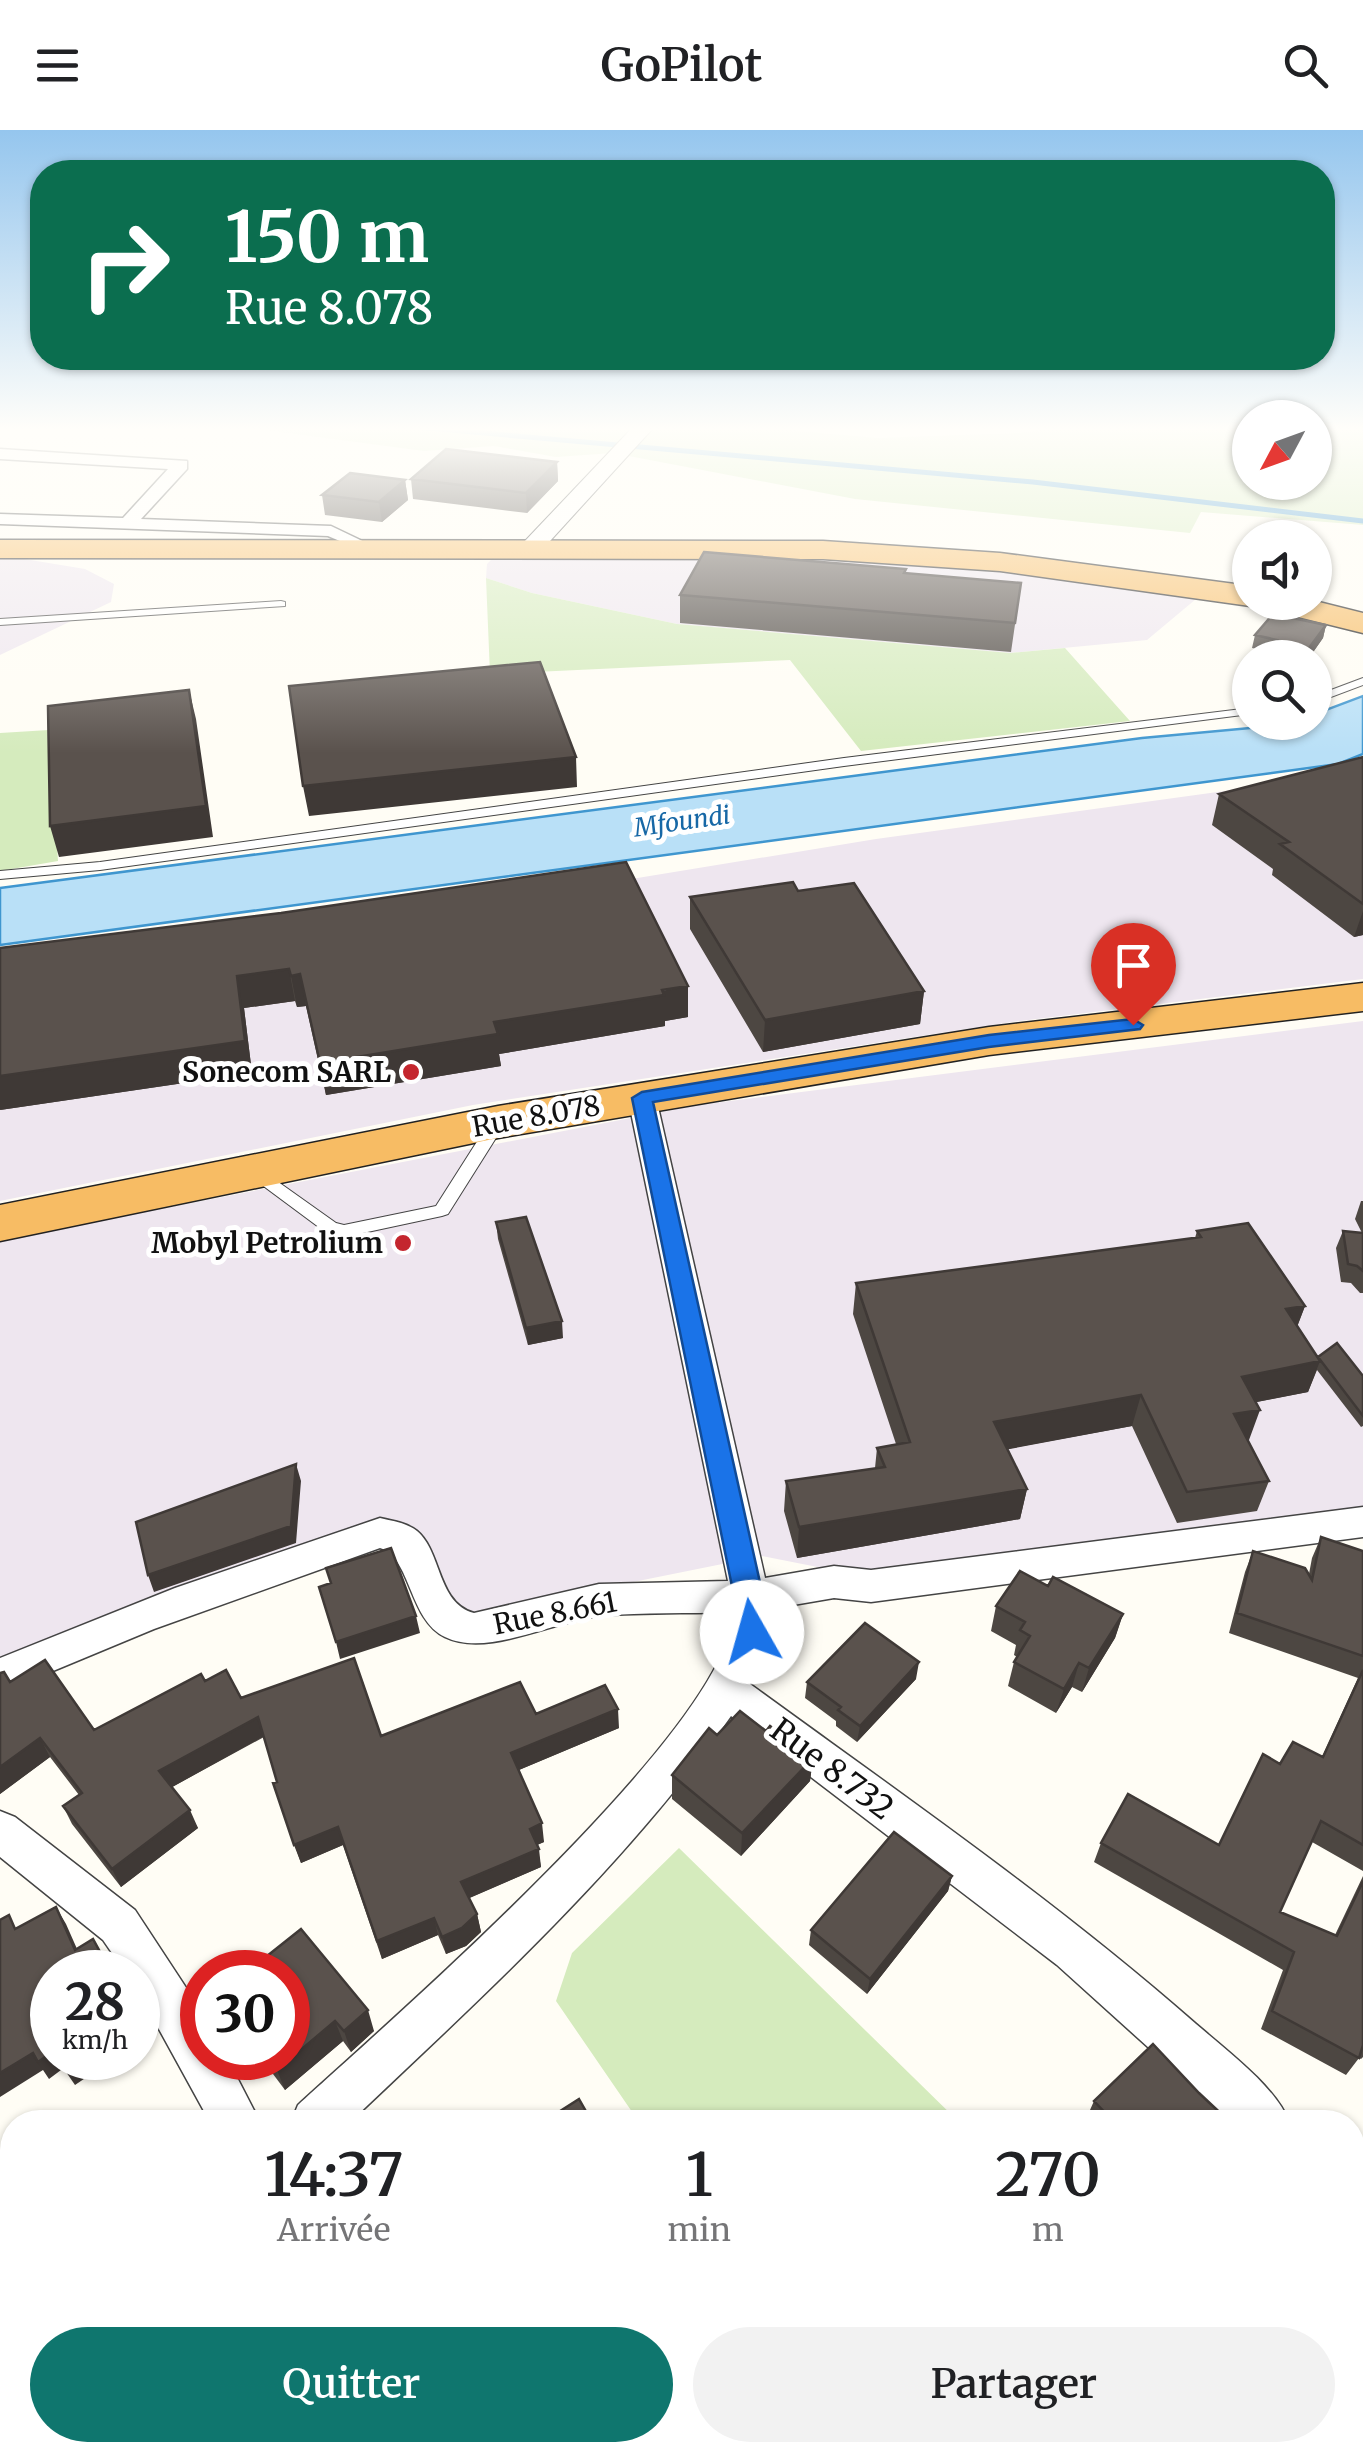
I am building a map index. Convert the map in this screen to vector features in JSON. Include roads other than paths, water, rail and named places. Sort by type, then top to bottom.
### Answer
[{"type":"highway","points":[[0,549],[733,548],[915,555],[1110,575],[1232,593]]},
{"type":"highway","points":[[1332,616],[1363,623]]},
{"type":"highway","name":"Rue 8.078","points":[[0,1223],[498,1122],[989,1041],[1363,1000]]},
{"type":"street","points":[[339,535],[368,548]]},
{"type":"street","points":[[532,548],[544,535]]},
{"type":"street","points":[[328,2110],[496,1953],[668,1772],[727,1690],[752,1632],[750,1596],[642,1098]]},
{"type":"street","name":"Rue 8.661","points":[[0,1676],[226,1584],[380,1534],[397,1536],[408,1545],[443,1619],[457,1629],[474,1629],[599,1600],[750,1596],[834,1582],[871,1586],[1363,1522]]},
{"type":"street","name":"Rue 8.732","points":[[727,1690],[1119,1986],[1253,2110]]},
{"type":"street","points":[[0,1832],[45,1863],[119,1926],[170,1998],[230,2110]]},
{"type":"lane","points":[[0,622],[281,604]]},
{"type":"lane","points":[[1332,693],[1363,681]]},
{"type":"lane","points":[[0,874],[100,866],[766,772],[1232,713]]},
{"type":"lane","points":[[250,1170],[330,1227],[355,1231],[442,1210],[498,1122]]},
{"type":"water","name":"Mfoundi","points":[[1363,696],[1363,754],[1338,764],[0,945],[0,888],[1142,738],[1232,730],[1232,740],[1332,740],[1332,708]]},
{"type":"place","name":"Sonecom SARL","points":[[411,1072]]},
{"type":"place","name":"Mobyl Petrolium","points":[[403,1243]]}]
